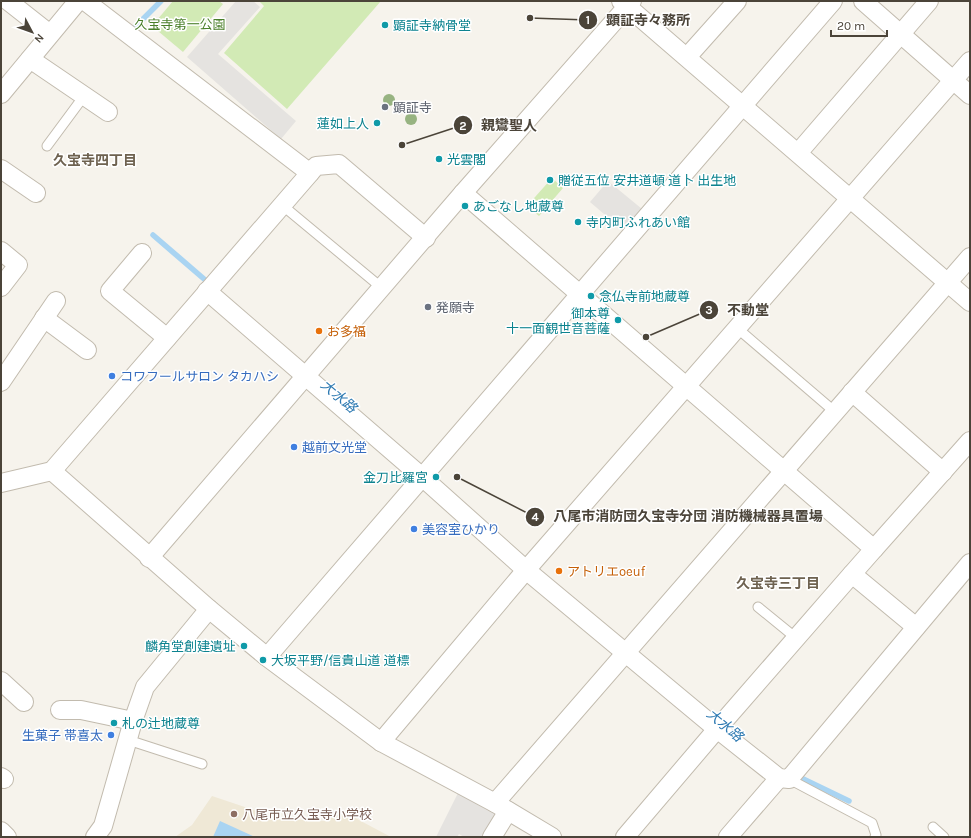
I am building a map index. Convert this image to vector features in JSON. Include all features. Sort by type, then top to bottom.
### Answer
[{"type":"street","points":[[1,6],[7,1],[50,34]]},
{"type":"street","points":[[1,94],[78,1]]},
{"type":"street","points":[[84,1],[310,173]]},
{"type":"street","points":[[687,57],[737,1]]},
{"type":"street","points":[[267,657],[421,476],[833,1]]},
{"type":"street","points":[[862,1],[970,95]]},
{"type":"street","points":[[798,153],[929,1]]},
{"type":"street","points":[[149,558],[627,3],[687,57],[970,302]]},
{"type":"street","points":[[30,59],[108,112]]},
{"type":"street","points":[[381,742],[526,570],[970,61]]},
{"type":"street","points":[[1,483],[52,472],[316,166],[339,164],[426,238]]},
{"type":"street","points":[[1,169],[36,193]]},
{"type":"street","points":[[463,193],[874,549]]},
{"type":"street","points":[[1,251],[18,265],[1,287]]},
{"type":"street","points":[[142,253],[110,291],[167,338]]},
{"type":"street","points":[[492,837],[501,807],[625,652],[970,257]]},
{"type":"street","points":[[207,291],[421,476],[526,570],[717,729],[784,779]]},
{"type":"street","points":[[1,382],[56,300]]},
{"type":"street","points":[[44,318],[87,350]]},
{"type":"street","points":[[852,392],[942,472]]},
{"type":"street","points":[[625,837],[796,638],[970,441]]},
{"type":"street","points":[[52,472],[149,558],[267,657],[381,742],[501,807],[552,837]]},
{"type":"street","points":[[728,837],[784,779],[970,563]]},
{"type":"street","points":[[852,574],[916,627]]},
{"type":"street","points":[[95,837],[103,826],[133,721],[145,687],[209,609]]},
{"type":"street","points":[[3,685],[24,702]]},
{"type":"street","points":[[60,710],[81,710],[133,721]]},
{"type":"street","points":[[1,831],[7,837]]},
{"type":"lane","points":[[47,146],[84,96]]},
{"type":"lane","points":[[282,205],[382,288]]},
{"type":"lane","points":[[737,328],[835,412]]},
{"type":"lane","points":[[758,607],[796,638]]},
{"type":"lane","points":[[128,740],[202,764]]},
{"type":"lane","points":[[784,779],[872,823],[876,835],[875,837]]},
{"type":"lane","points":[[933,827],[944,837]]},
{"type":"shaded area","points":[[236,1],[253,1],[260,7],[218,54],[296,121],[281,139],[187,57]]},
{"type":"shaded area","points":[[608,181],[642,209],[624,231],[590,202]]},
{"type":"shaded area","points":[[459,791],[497,810],[483,837],[464,837],[459,834],[457,837],[436,837]]},
{"type":"shaded area","name":"八尾市立久宝寺小学校","points":[[212,796],[281,819],[326,821],[340,810],[391,837],[175,837],[192,825]]},
{"type":"green space","name":"久宝寺第一公園","points":[[173,1],[219,1],[223,4],[183,52],[152,26]]},
{"type":"green space","points":[[259,1],[381,1],[287,109],[224,53],[264,6]]},
{"type":"green space","points":[[552,178],[563,188],[539,216],[527,206]]},
{"type":"water","points":[[220,821],[255,837],[213,837]]},
{"type":"waterway","points":[[136,26],[161,1]]},
{"type":"waterway","name":"大水路","points":[[153,235],[211,285]]},
{"type":"waterway","name":"大水路","points":[[795,775],[849,801]]},
{"type":"place","name":"顕証寺々務所","points":[[530,18]]},
{"type":"place","name":"顕証寺納骨堂","points":[[385,25]]},
{"type":"place","name":"顕証寺","points":[[385,107]]},
{"type":"place","name":"蓮如上人","points":[[377,123]]},
{"type":"place","name":"親鸞聖人","points":[[402,145]]},
{"type":"place","name":"光雲閣","points":[[439,159]]},
{"type":"place","name":"贈従五位 安井道頓 道卜 出生地","points":[[550,180]]},
{"type":"place","name":"あごなし地蔵尊","points":[[465,206]]},
{"type":"place","name":"寺内町ふれあい館","points":[[578,222]]},
{"type":"place","name":"念仏寺前地蔵尊","points":[[591,296]]},
{"type":"place","name":"発願寺","points":[[428,307]]},
{"type":"place","name":"御本尊 十一面観世音菩薩","points":[[618,320]]},
{"type":"place","name":"お多福","points":[[319,331]]},
{"type":"place","name":"不動堂","points":[[646,337]]},
{"type":"place","name":"コワフールサロン タカハシ","points":[[112,376]]},
{"type":"place","name":"越前文光堂","points":[[294,447]]},
{"type":"place","name":"金刀比羅宮","points":[[436,477]]},
{"type":"place","name":"八尾市消防団久宝寺分団 消防機械器具置場","points":[[457,477]]},
{"type":"place","name":"美容室ひかり","points":[[414,529]]},
{"type":"place","name":"アトリエoeuf","points":[[559,571]]},
{"type":"place","name":"麟角堂創建遺址","points":[[244,646]]},
{"type":"place","name":"大坂平野/信貴山道 道標","points":[[263,660]]},
{"type":"place","name":"札の辻地蔵尊","points":[[114,723]]},
{"type":"place","name":"生菓子 帯喜太","points":[[111,735]]},
{"type":"place","name":"八尾市立久宝寺小学校","points":[[234,814]]},
{"type":"district","name":"久宝寺四丁目","points":[[95,160]]},
{"type":"district","name":"久宝寺三丁目","points":[[778,583]]}]
